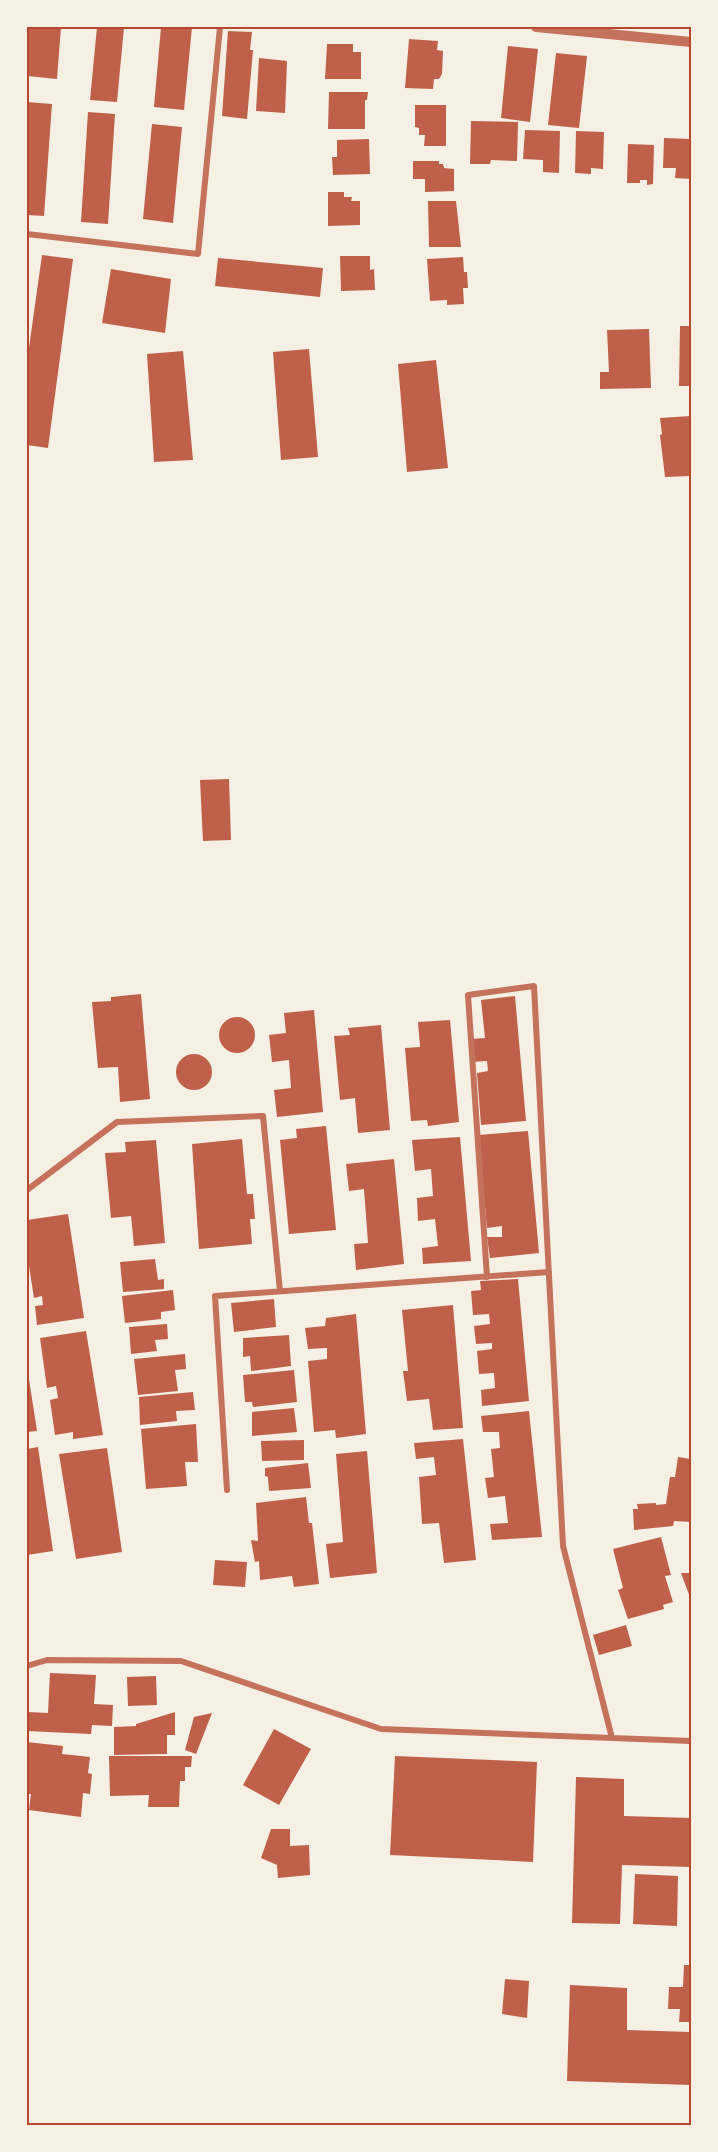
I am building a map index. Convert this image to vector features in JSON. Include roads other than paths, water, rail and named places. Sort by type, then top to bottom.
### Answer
[{"type":"street","points":[[27,234],[198,254],[220,27]]},
{"type":"street","points":[[536,27],[691,42]]},
{"type":"street","points":[[486,1277],[468,995],[534,986],[563,1546],[612,1738]]},
{"type":"street","points":[[27,1190],[117,1122],[263,1116],[280,1291]]},
{"type":"street","points":[[227,1490],[215,1296],[549,1272]]},
{"type":"street","points":[[27,1666],[47,1660],[181,1661],[381,1729],[691,1741]]}]
